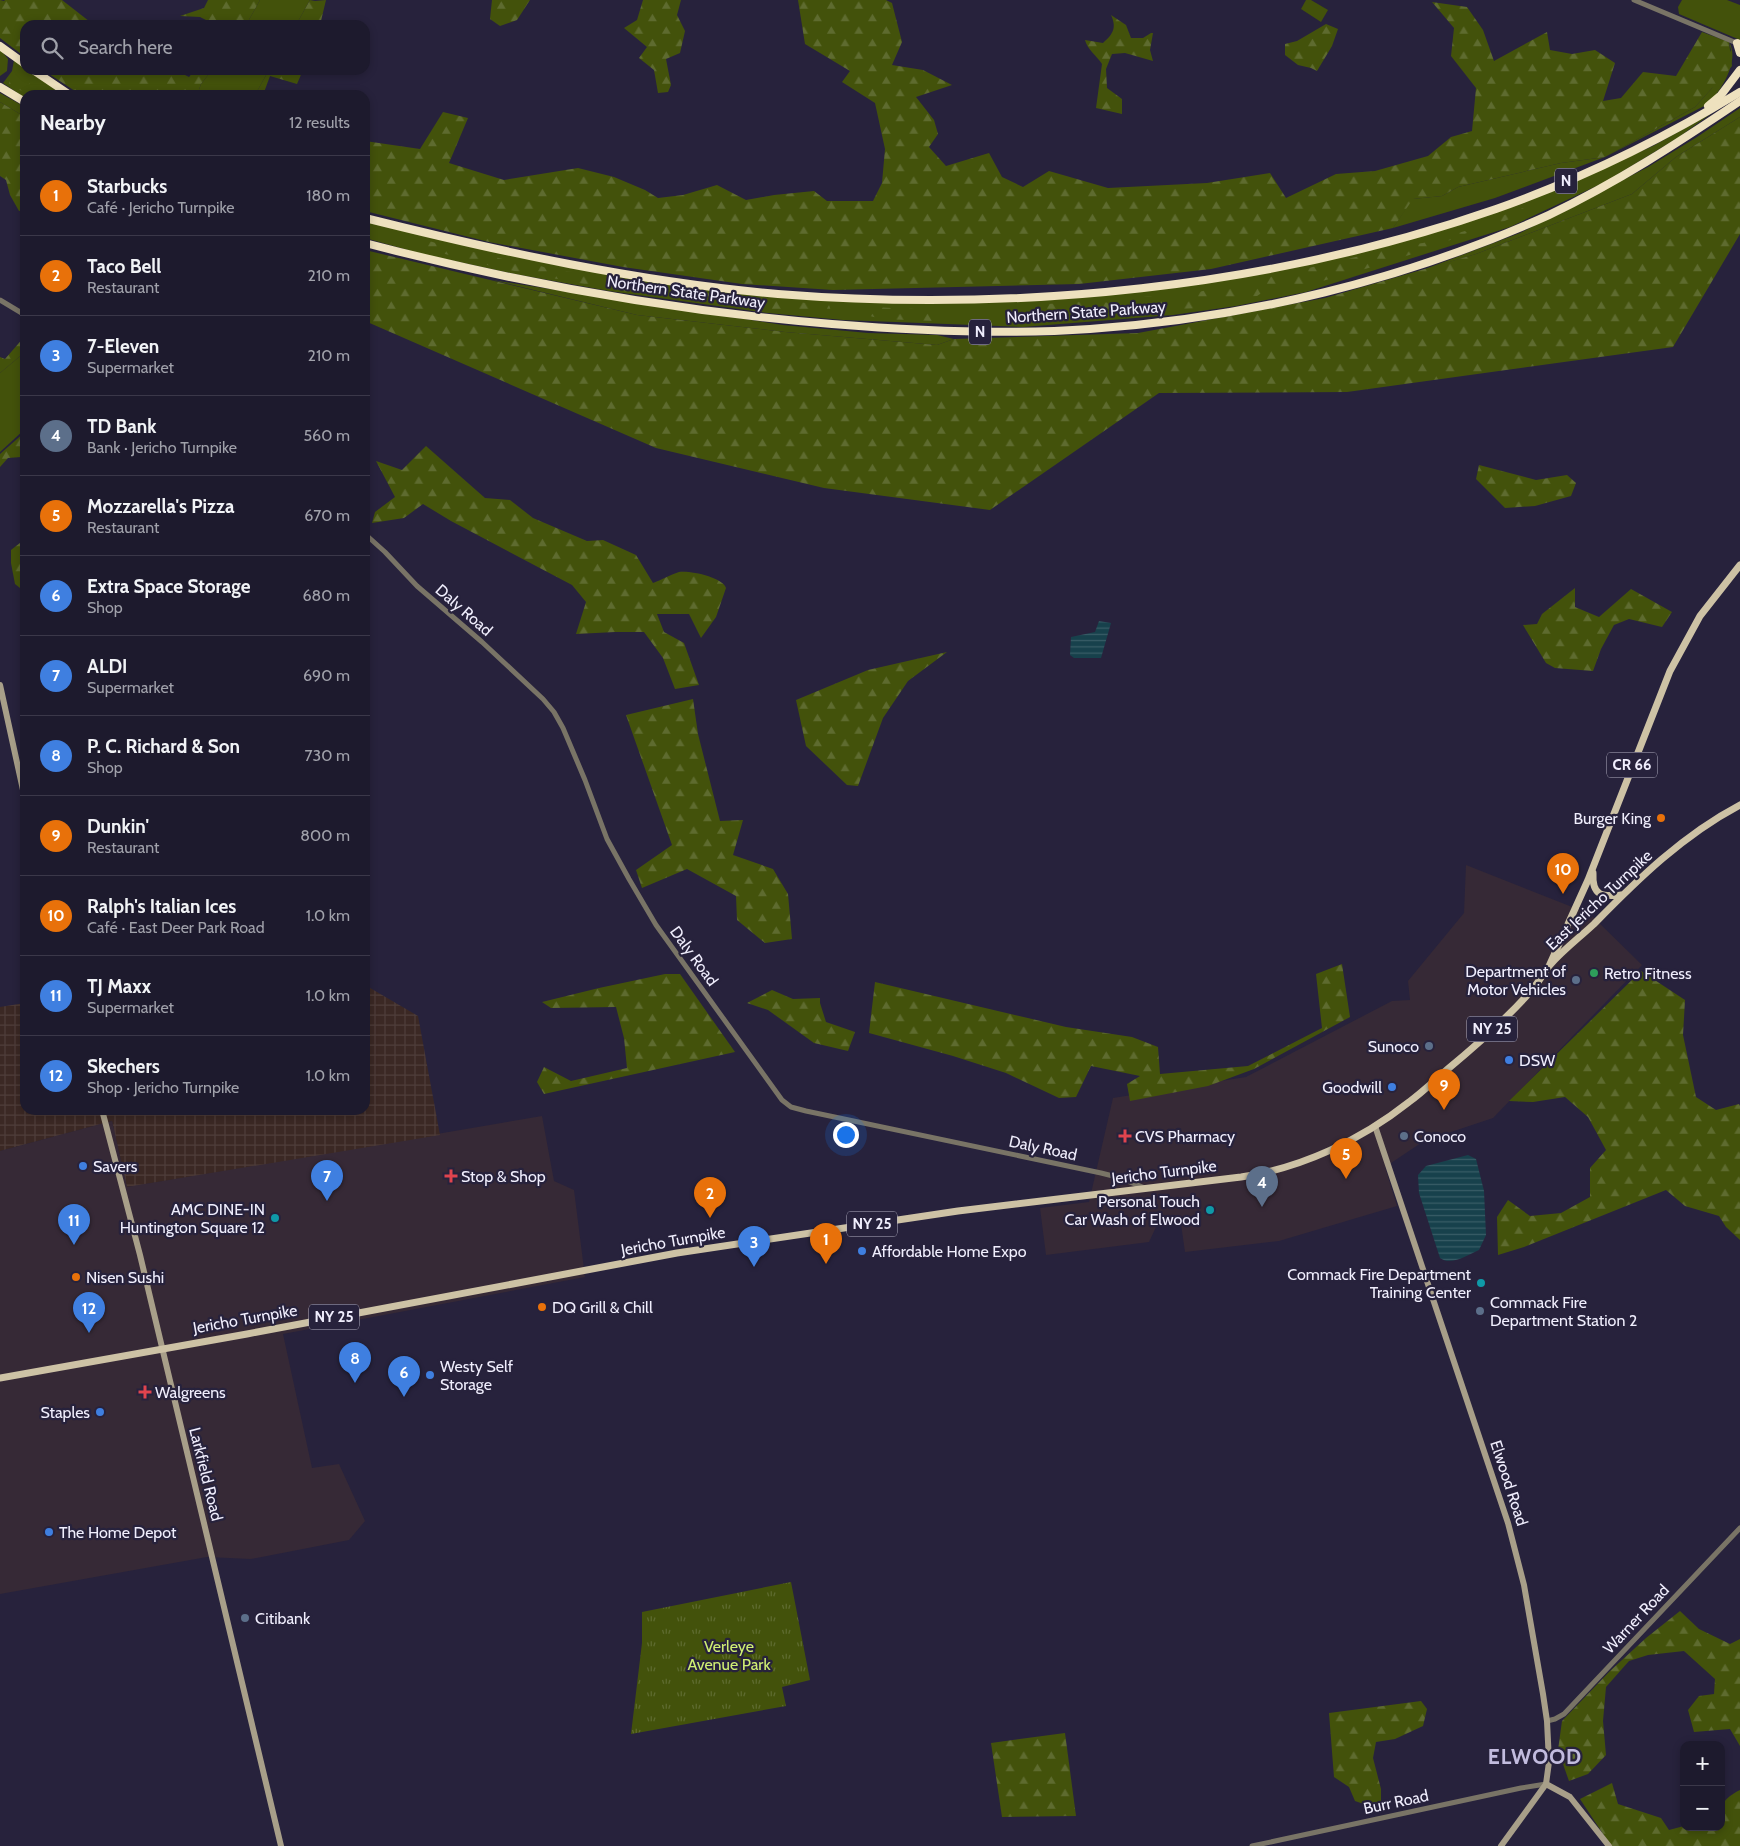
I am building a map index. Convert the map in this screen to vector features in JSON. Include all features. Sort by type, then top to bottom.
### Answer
[{"type":"highway","points":[[1738,44],[1740,53]]},
{"type":"highway","points":[[0,46],[20,60]]},
{"type":"highway","points":[[1665,135],[1714,102],[1740,70]]},
{"type":"highway","points":[[40,75],[63,90]]},
{"type":"highway","points":[[0,87],[20,99]]},
{"type":"highway","name":"Northern State Parkway","points":[[370,219],[522,255],[629,275],[711,287],[794,295],[885,300],[959,300],[1050,296],[1196,281],[1277,267],[1375,245],[1446,225],[1499,208],[1574,178],[1665,135],[1740,92]]},
{"type":"highway","name":"Northern State Parkway","points":[[370,244],[472,269],[598,294],[704,310],[798,321],[888,328],[981,332],[1063,330],[1145,324],[1235,311],[1315,294],[1395,272],[1481,243],[1549,214],[1614,181],[1675,145],[1739,102]]},
{"type":"main road","name":"CR 66","points":[[1549,966],[1593,869],[1670,671],[1700,616],[1740,565]]},
{"type":"main road","points":[[0,685],[20,776]]},
{"type":"main road","name":"East Jericho Turnpike","points":[[1376,1126],[1410,1102],[1474,1047],[1531,990],[1549,966],[1621,895],[1683,842],[1715,819],[1740,805]]},
{"type":"main road","points":[[1593,869],[1594,886],[1599,893],[1603,896],[1621,895]]},
{"type":"main road","name":"Larkfield Road","points":[[103,1115],[162,1348],[281,1846]]},
{"type":"main road","name":"Jericho Turnpike","points":[[0,1378],[247,1334],[677,1253],[958,1211],[1242,1177],[1273,1171],[1333,1149],[1376,1126]]},
{"type":"main road","name":"Elwood Road","points":[[1376,1126],[1508,1523],[1524,1584],[1546,1721],[1549,1762],[1546,1784]]},
{"type":"main road","points":[[1500,1846],[1546,1784],[1570,1797],[1609,1846]]},
{"type":"street","points":[[1634,0],[1738,44]]},
{"type":"street","points":[[0,300],[20,313]]},
{"type":"street","name":"Daly Road","points":[[370,538],[417,586],[482,642],[543,699],[554,712],[563,728],[607,839],[656,925],[782,1100],[791,1107],[806,1111],[1117,1177],[1146,1188]]},
{"type":"street","name":"Warner Road","points":[[1546,1721],[1564,1714],[1740,1528]]},
{"type":"street","name":"Burr Road","points":[[1252,1846],[1546,1784]]},
{"type":"shaded area","points":[[1466,865],[1590,914],[1642,965],[1493,1118],[1424,1141],[1385,1167],[1397,1206],[1279,1241],[1185,1252],[1181,1224],[1156,1227],[1149,1242],[1046,1255],[1040,1208],[1089,1202],[1113,1098],[1246,1077],[1392,1001],[1410,1000],[1408,981],[1464,913]]},
{"type":"shaded area","points":[[370,988],[418,1016],[440,1135],[127,1187],[112,1121],[0,1151],[0,1007],[20,1004],[20,1115],[370,1115]]},
{"type":"shaded area","points":[[542,1116],[554,1181],[574,1190],[585,1277],[283,1334],[312,1468],[339,1464],[365,1521],[349,1540],[251,1559],[207,1557],[0,1594],[0,1151],[112,1121],[127,1187]]},
{"type":"green space","points":[[0,0],[62,0],[88,20],[20,20],[20,53],[0,38]]},
{"type":"green space","points":[[208,0],[260,0],[249,20],[206,20],[200,17],[180,16],[204,8]]},
{"type":"green space","points":[[260,0],[310,0],[299,20],[249,20]]},
{"type":"green space","points":[[310,0],[326,0],[321,20],[299,20]]},
{"type":"green space","points":[[492,0],[530,0],[517,20],[500,26],[490,19]]},
{"type":"green space","points":[[643,0],[681,0],[677,15],[685,31],[680,53],[666,59],[671,85],[668,92],[658,93],[654,70],[639,58],[647,47],[624,28],[637,20]]},
{"type":"green space","points":[[798,0],[886,0],[892,3],[902,42],[892,65],[923,70],[952,85],[916,97],[934,120],[938,134],[929,147],[946,166],[989,153],[1002,177],[1023,187],[1049,171],[1108,188],[1207,183],[1270,173],[1286,198],[1336,174],[1375,171],[1428,156],[1451,137],[1472,131],[1476,88],[1451,56],[1454,28],[1432,2],[1467,7],[1483,30],[1494,61],[1547,32],[1550,50],[1572,54],[1595,50],[1615,63],[1603,101],[1621,98],[1643,72],[1676,76],[1702,32],[1729,42],[1732,66],[1695,107],[1605,157],[1561,163],[1458,187],[1442,196],[1413,199],[1393,228],[1211,269],[1079,284],[833,290],[742,284],[623,267],[489,242],[370,212],[370,142],[420,149],[443,112],[468,118],[449,163],[504,180],[578,168],[614,177],[645,190],[658,198],[683,195],[717,185],[746,200],[814,191],[827,201],[873,201],[882,183],[885,149],[875,103],[842,82],[850,71],[805,44]]},
{"type":"green space","points":[[1306,0],[1311,0],[1328,10],[1321,22],[1301,9]]},
{"type":"green space","points":[[1682,0],[1727,0],[1740,5],[1740,40],[1679,14],[1678,7]]},
{"type":"green space","points":[[1111,15],[1126,25],[1131,38],[1143,38],[1153,33],[1150,50],[1153,61],[1125,53],[1112,54],[1106,69],[1107,88],[1122,99],[1122,114],[1096,108],[1102,64],[1085,40],[1103,43],[1112,34],[1114,27]]},
{"type":"green space","points":[[1326,24],[1338,29],[1332,46],[1317,71],[1298,65],[1285,55],[1285,44],[1297,41]]},
{"type":"green space","points":[[1729,42],[1732,49],[1731,66],[1724,83],[1708,104],[1605,157],[1695,107],[1712,88],[1731,50]]},
{"type":"green space","points":[[0,49],[8,59],[7,71],[0,76]]},
{"type":"green space","points":[[14,60],[20,63],[20,75],[38,75],[60,90],[20,90],[20,95],[3,83],[12,71]]},
{"type":"green space","points":[[18,75],[33,86],[43,88],[42,90],[20,90],[9,84],[10,80]]},
{"type":"green space","points":[[51,75],[185,75],[189,77],[191,75],[208,75],[199,90],[73,90]]},
{"type":"green space","points":[[208,75],[266,75],[258,90],[199,90]]},
{"type":"green space","points":[[266,75],[301,75],[297,84],[270,76],[265,90],[258,90]]},
{"type":"green space","points":[[0,93],[20,104],[20,114],[0,102]]},
{"type":"green space","points":[[0,102],[20,114],[20,211],[10,195],[6,180],[0,176]]},
{"type":"green space","points":[[1740,108],[1740,117],[1676,157],[1632,194],[1476,254],[1420,271],[1520,233],[1648,167]]},
{"type":"green space","points":[[1712,113],[1679,137],[1605,182],[1510,227],[1306,292],[1236,306],[1173,315],[1023,327],[843,320],[768,313],[609,291],[515,274],[422,254],[370,239],[370,221],[623,277],[887,302],[1169,286],[1376,248],[1589,174],[1653,146]]},
{"type":"green space","points":[[1740,117],[1740,234],[1673,347],[1347,392],[1159,393],[990,510],[824,488],[656,448],[370,323],[370,251],[637,315],[785,332],[937,345],[954,339],[1138,333],[1325,298],[1476,254],[1632,194],[1676,157]]},
{"type":"green space","points":[[1605,157],[1495,198],[1393,228],[1412,199],[1442,196],[1458,187],[1561,163]]},
{"type":"green space","points":[[1534,204],[1543,205],[1495,225],[1478,228],[1488,221]]},
{"type":"green space","points":[[1465,231],[1467,233],[1431,248],[1301,287],[1282,287],[1266,290],[1257,296],[1217,300],[1202,308],[1180,309],[1182,300],[1194,293],[1216,288],[1245,288],[1261,282],[1262,277],[1270,277],[1407,245],[1423,243]]},
{"type":"green space","points":[[429,241],[467,252],[476,252],[518,263],[528,262],[553,270],[592,274],[620,282],[721,295],[723,298],[721,302],[622,291],[499,268],[422,248],[421,244]]},
{"type":"green space","points":[[492,280],[783,325],[868,333],[937,335],[954,339],[937,345],[785,332],[637,315]]},
{"type":"green space","points":[[1148,296],[1165,299],[1170,304],[1171,312],[1040,322],[1028,320],[1029,312],[1035,305],[1087,301],[1113,303]]},
{"type":"green space","points":[[775,300],[829,305],[831,311],[823,314],[763,310],[757,307],[763,301]]},
{"type":"green space","points":[[870,307],[937,310],[943,316],[940,321],[882,319],[870,316],[866,310]]},
{"type":"green space","points":[[20,342],[20,356],[0,373],[0,357],[5,359]]},
{"type":"green space","points":[[20,356],[20,434],[0,452],[0,373]]},
{"type":"green space","points":[[20,436],[20,457],[8,458],[0,467],[0,454]]},
{"type":"green space","points":[[426,446],[485,498],[510,500],[533,518],[587,541],[603,540],[636,555],[653,583],[676,573],[684,572],[705,575],[724,584],[726,588],[716,617],[701,638],[689,614],[657,614],[664,632],[684,643],[699,685],[675,689],[663,658],[644,632],[576,634],[586,602],[572,585],[451,521],[423,504],[404,518],[372,523],[375,512],[395,497],[376,461],[402,470]]},
{"type":"green space","points":[[1479,465],[1536,480],[1567,475],[1576,483],[1571,496],[1535,506],[1505,508],[1476,479]]},
{"type":"green space","points":[[20,543],[20,588],[15,584],[11,563],[11,550]]},
{"type":"green space","points":[[1575,588],[1575,607],[1599,617],[1631,589],[1672,612],[1662,627],[1629,619],[1614,625],[1601,649],[1593,671],[1555,668],[1546,663],[1523,625],[1537,624],[1542,614]]},
{"type":"green space","points":[[947,652],[908,681],[883,718],[858,786],[847,785],[806,746],[796,700],[868,670]]},
{"type":"green space","points":[[693,699],[698,734],[720,821],[743,820],[733,855],[773,869],[788,894],[792,939],[765,943],[737,920],[736,896],[687,869],[642,888],[636,870],[672,845],[626,715]]},
{"type":"green space","points":[[1342,964],[1350,1017],[1254,1069],[1208,1086],[1130,1101],[1127,1084],[1140,1076],[1091,1066],[1076,1097],[1059,1098],[1006,1073],[869,1033],[875,982],[1066,1027],[1132,1037],[1158,1047],[1160,1074],[1248,1066],[1322,1028],[1316,974]]},
{"type":"green space","points":[[1641,971],[1685,1000],[1683,1035],[1696,1097],[1716,1110],[1739,1104],[1740,1106],[1740,1240],[1726,1227],[1719,1216],[1685,1206],[1666,1190],[1524,1247],[1498,1255],[1497,1217],[1508,1200],[1530,1216],[1561,1213],[1590,1197],[1590,1168],[1606,1150],[1588,1117],[1565,1097],[1533,1102],[1509,1101]]},
{"type":"green space","points":[[665,974],[680,974],[735,1052],[544,1094],[537,1082],[544,1067],[571,1081],[627,1068],[624,1038],[616,1007],[551,1008],[542,1002]]},
{"type":"green space","points":[[772,990],[793,999],[820,998],[826,1022],[855,1032],[848,1051],[814,1043],[768,1010],[747,1003]]},
{"type":"green space","name":"Verleye Avenue Park","points":[[791,1582],[810,1680],[782,1687],[786,1706],[631,1734],[642,1643],[642,1612]]},
{"type":"green space","points":[[1680,1611],[1699,1629],[1730,1644],[1740,1639],[1740,1746],[1730,1729],[1694,1732],[1688,1710],[1699,1696],[1714,1694],[1715,1679],[1684,1651],[1648,1655],[1629,1661],[1606,1687],[1603,1721],[1606,1755],[1588,1774],[1569,1781],[1558,1750],[1562,1721],[1610,1671],[1646,1638]]},
{"type":"green space","points":[[1421,1701],[1427,1709],[1423,1726],[1395,1739],[1376,1742],[1373,1758],[1381,1789],[1381,1810],[1355,1801],[1349,1787],[1334,1777],[1329,1713]]},
{"type":"green space","points":[[1065,1733],[1076,1816],[1002,1817],[991,1743]]},
{"type":"green space","points":[[1612,1783],[1618,1804],[1661,1818],[1669,1830],[1680,1827],[1680,1831],[1725,1831],[1725,1801],[1740,1790],[1740,1846],[1611,1846],[1580,1799]]},
{"type":"water","points":[[1099,621],[1111,623],[1101,658],[1074,658],[1070,655],[1071,637],[1095,632]]},
{"type":"water","points":[[1468,1155],[1476,1159],[1484,1191],[1486,1235],[1479,1250],[1460,1259],[1444,1260],[1440,1258],[1419,1193],[1418,1175],[1426,1166]]},
{"type":"place","name":"Burger King","points":[[1661,818]]},
{"type":"place","name":"Ralph's Italian Ices","points":[[1563,894]]},
{"type":"place","name":"Retro Fitness","points":[[1594,973]]},
{"type":"place","name":"Department of Motor Vehicles","points":[[1576,980]]},
{"type":"place","name":"Sunoco","points":[[1429,1046]]},
{"type":"place","name":"DSW","points":[[1509,1060]]},
{"type":"place","name":"Goodwill","points":[[1392,1087]]},
{"type":"place","name":"Dunkin'","points":[[1444,1110]]},
{"type":"place","name":"CVS Pharmacy","points":[[1125,1136]]},
{"type":"place","name":"Conoco","points":[[1404,1136]]},
{"type":"place","name":"Savers","points":[[83,1166]]},
{"type":"place","name":"Stop & Shop","points":[[451,1176]]},
{"type":"place","name":"Mozzarella's Pizza","points":[[1346,1179]]},
{"type":"place","name":"ALDI","points":[[327,1201]]},
{"type":"place","name":"TD Bank","points":[[1262,1207]]},
{"type":"place","name":"Personal Touch Car Wash of Elwood","points":[[1210,1210]]},
{"type":"place","name":"AMC DINE-IN Huntington Square 12","points":[[275,1218]]},
{"type":"place","name":"Taco Bell","points":[[710,1218]]},
{"type":"place","name":"TJ Maxx","points":[[74,1245]]},
{"type":"place","name":"Affordable Home Expo","points":[[862,1251]]},
{"type":"place","name":"Starbucks","points":[[826,1264]]},
{"type":"place","name":"7-Eleven","points":[[754,1267]]},
{"type":"place","name":"Nisen Sushi","points":[[76,1277]]},
{"type":"place","name":"Commack Fire Department Training Center","points":[[1481,1283]]},
{"type":"place","name":"DQ Grill & Chill","points":[[542,1307]]},
{"type":"place","name":"Commack Fire Department Station 2","points":[[1480,1311]]},
{"type":"place","name":"Skechers","points":[[89,1333]]},
{"type":"place","name":"Westy Self Storage","points":[[430,1375]]},
{"type":"place","name":"P. C. Richard & Son","points":[[355,1383]]},
{"type":"place","name":"Walgreens","points":[[145,1392]]},
{"type":"place","name":"Extra Space Storage","points":[[404,1397]]},
{"type":"place","name":"Staples","points":[[100,1412]]},
{"type":"place","name":"The Home Depot","points":[[49,1532]]},
{"type":"place","name":"Citibank","points":[[245,1618]]},
{"type":"district","name":"ELWOOD","points":[[1535,1756]]}]
